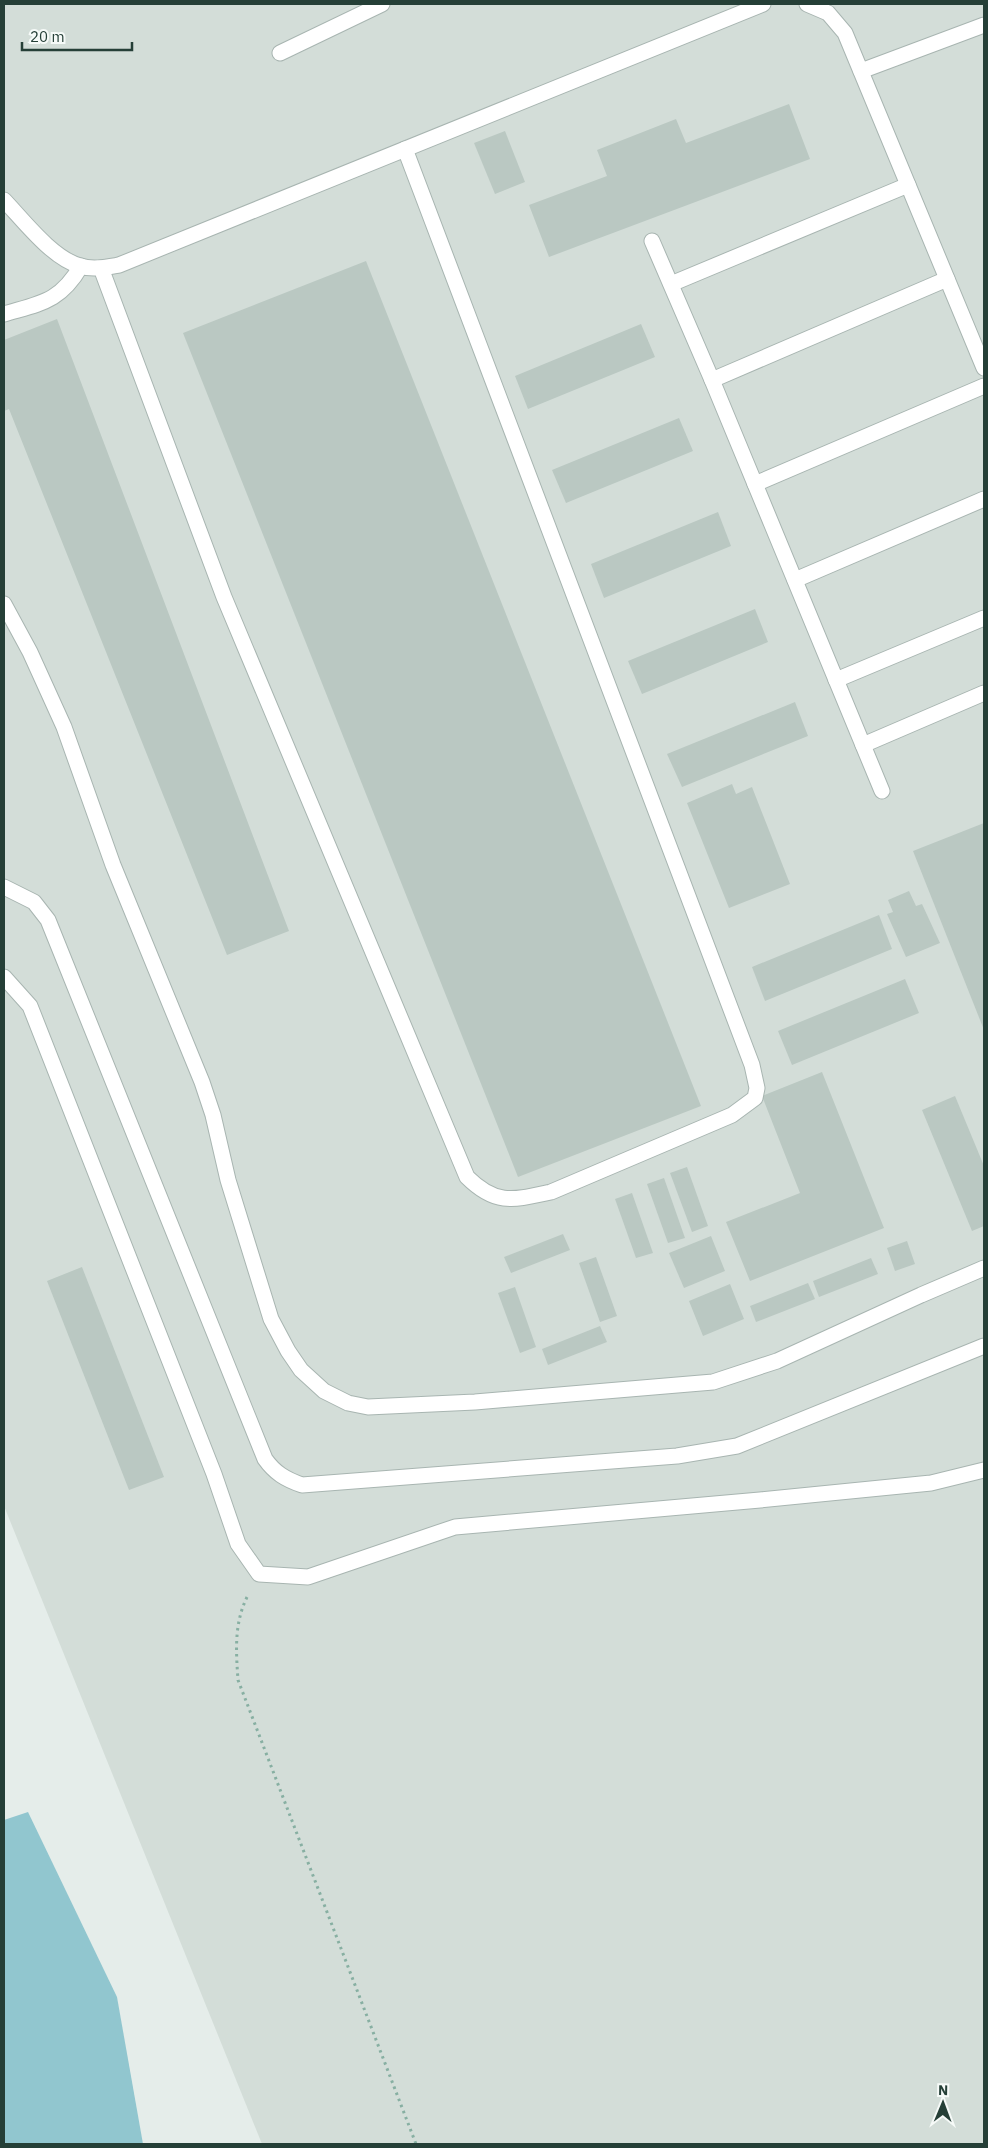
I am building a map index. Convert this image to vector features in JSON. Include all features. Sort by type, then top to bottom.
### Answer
[{"type":"lane","points":[[280,53],[382,4]]},
{"type":"lane","points":[[4,200],[61,257],[81,266],[101,268],[119,266],[763,4]]},
{"type":"lane","points":[[808,4],[828,13],[845,33],[984,368]]},
{"type":"lane","points":[[861,71],[984,25]]},
{"type":"lane","points":[[101,268],[224,597],[467,1177],[480,1191],[499,1198],[519,1199],[551,1192],[732,1115],[748,1106],[755,1098],[757,1088],[748,1055],[405,149]]},
{"type":"lane","points":[[670,284],[908,184]]},
{"type":"lane","points":[[652,240],[882,791]]},
{"type":"lane","points":[[4,314],[45,301],[63,291],[81,266]]},
{"type":"lane","points":[[712,380],[948,279]]},
{"type":"lane","points":[[755,484],[984,386]]},
{"type":"lane","points":[[795,580],[984,499]]},
{"type":"lane","points":[[4,604],[30,652],[64,727],[113,865],[184,1035],[213,1115],[228,1180],[272,1319],[288,1351],[301,1370],[324,1391],[348,1403],[368,1407],[475,1402],[713,1382],[777,1361],[920,1295],[984,1268]]},
{"type":"lane","points":[[836,680],[984,618]]},
{"type":"lane","points":[[863,745],[984,693]]},
{"type":"lane","points":[[4,886],[34,902],[48,920],[265,1459],[273,1470],[286,1479],[302,1485],[677,1456],[737,1446],[984,1346]]},
{"type":"lane","points":[[4,977],[30,1006],[214,1474],[238,1544],[259,1574],[308,1577],[455,1527],[931,1483],[984,1470]]},
{"type":"path","points":[[259,1574],[242,1609],[235,1641],[238,1680],[416,2144]]},
{"type":"shaded area","points":[[4,4],[984,4],[984,2144],[262,2144],[4,1506]]},
{"type":"water","points":[[28,1812],[117,1997],[143,2144],[4,2144],[4,1820]]},
{"type":"building","points":[[789,104],[810,159],[549,257],[529,205],[607,176],[597,150],[676,119],[686,143]]},
{"type":"building","points":[[505,131],[525,182],[495,194],[474,143]]},
{"type":"building","points":[[366,261],[701,1106],[518,1177],[183,333]]},
{"type":"building","points":[[57,319],[289,931],[227,955],[9,409],[4,411],[4,340]]},
{"type":"building","points":[[641,324],[655,357],[528,409],[515,376]]},
{"type":"building","points":[[679,418],[693,451],[566,503],[552,470]]},
{"type":"building","points":[[718,512],[731,546],[604,598],[591,564]]},
{"type":"building","points":[[755,609],[768,642],[642,694],[628,661]]},
{"type":"building","points":[[795,702],[808,736],[682,787],[667,754]]},
{"type":"building","points":[[732,784],[736,794],[752,787],[790,884],[729,908],[687,803]]},
{"type":"building","points":[[984,823],[984,1030],[913,851]]},
{"type":"building","points":[[909,891],[916,906],[922,904],[940,943],[906,957],[887,914],[893,912],[888,900]]},
{"type":"building","points":[[879,915],[892,949],[765,1001],[752,967]]},
{"type":"building","points":[[905,979],[919,1013],[792,1065],[778,1031]]},
{"type":"building","points":[[822,1072],[884,1228],[750,1281],[726,1222],[800,1193],[762,1096]]},
{"type":"building","points":[[955,1096],[984,1166],[984,1226],[972,1231],[922,1110]]},
{"type":"building","points":[[687,1167],[708,1226],[692,1232],[670,1173]]},
{"type":"building","points":[[664,1178],[685,1238],[668,1243],[647,1184]]},
{"type":"building","points":[[632,1193],[653,1253],[636,1258],[615,1199]]},
{"type":"building","points":[[563,1234],[570,1250],[511,1273],[504,1257]]},
{"type":"building","points":[[711,1236],[725,1271],[684,1288],[669,1253]]},
{"type":"building","points":[[907,1241],[915,1264],[895,1271],[887,1248]]},
{"type":"building","points":[[596,1257],[617,1316],[600,1322],[579,1263]]},
{"type":"building","points":[[871,1258],[878,1274],[819,1297],[813,1281]]},
{"type":"building","points":[[82,1267],[164,1477],[129,1490],[47,1281]]},
{"type":"building","points":[[808,1283],[815,1299],[756,1322],[750,1306]]},
{"type":"building","points":[[730,1284],[744,1319],[703,1336],[689,1301]]},
{"type":"building","points":[[515,1287],[536,1347],[520,1353],[498,1293]]},
{"type":"building","points":[[600,1326],[607,1342],[548,1365],[542,1349]]}]
